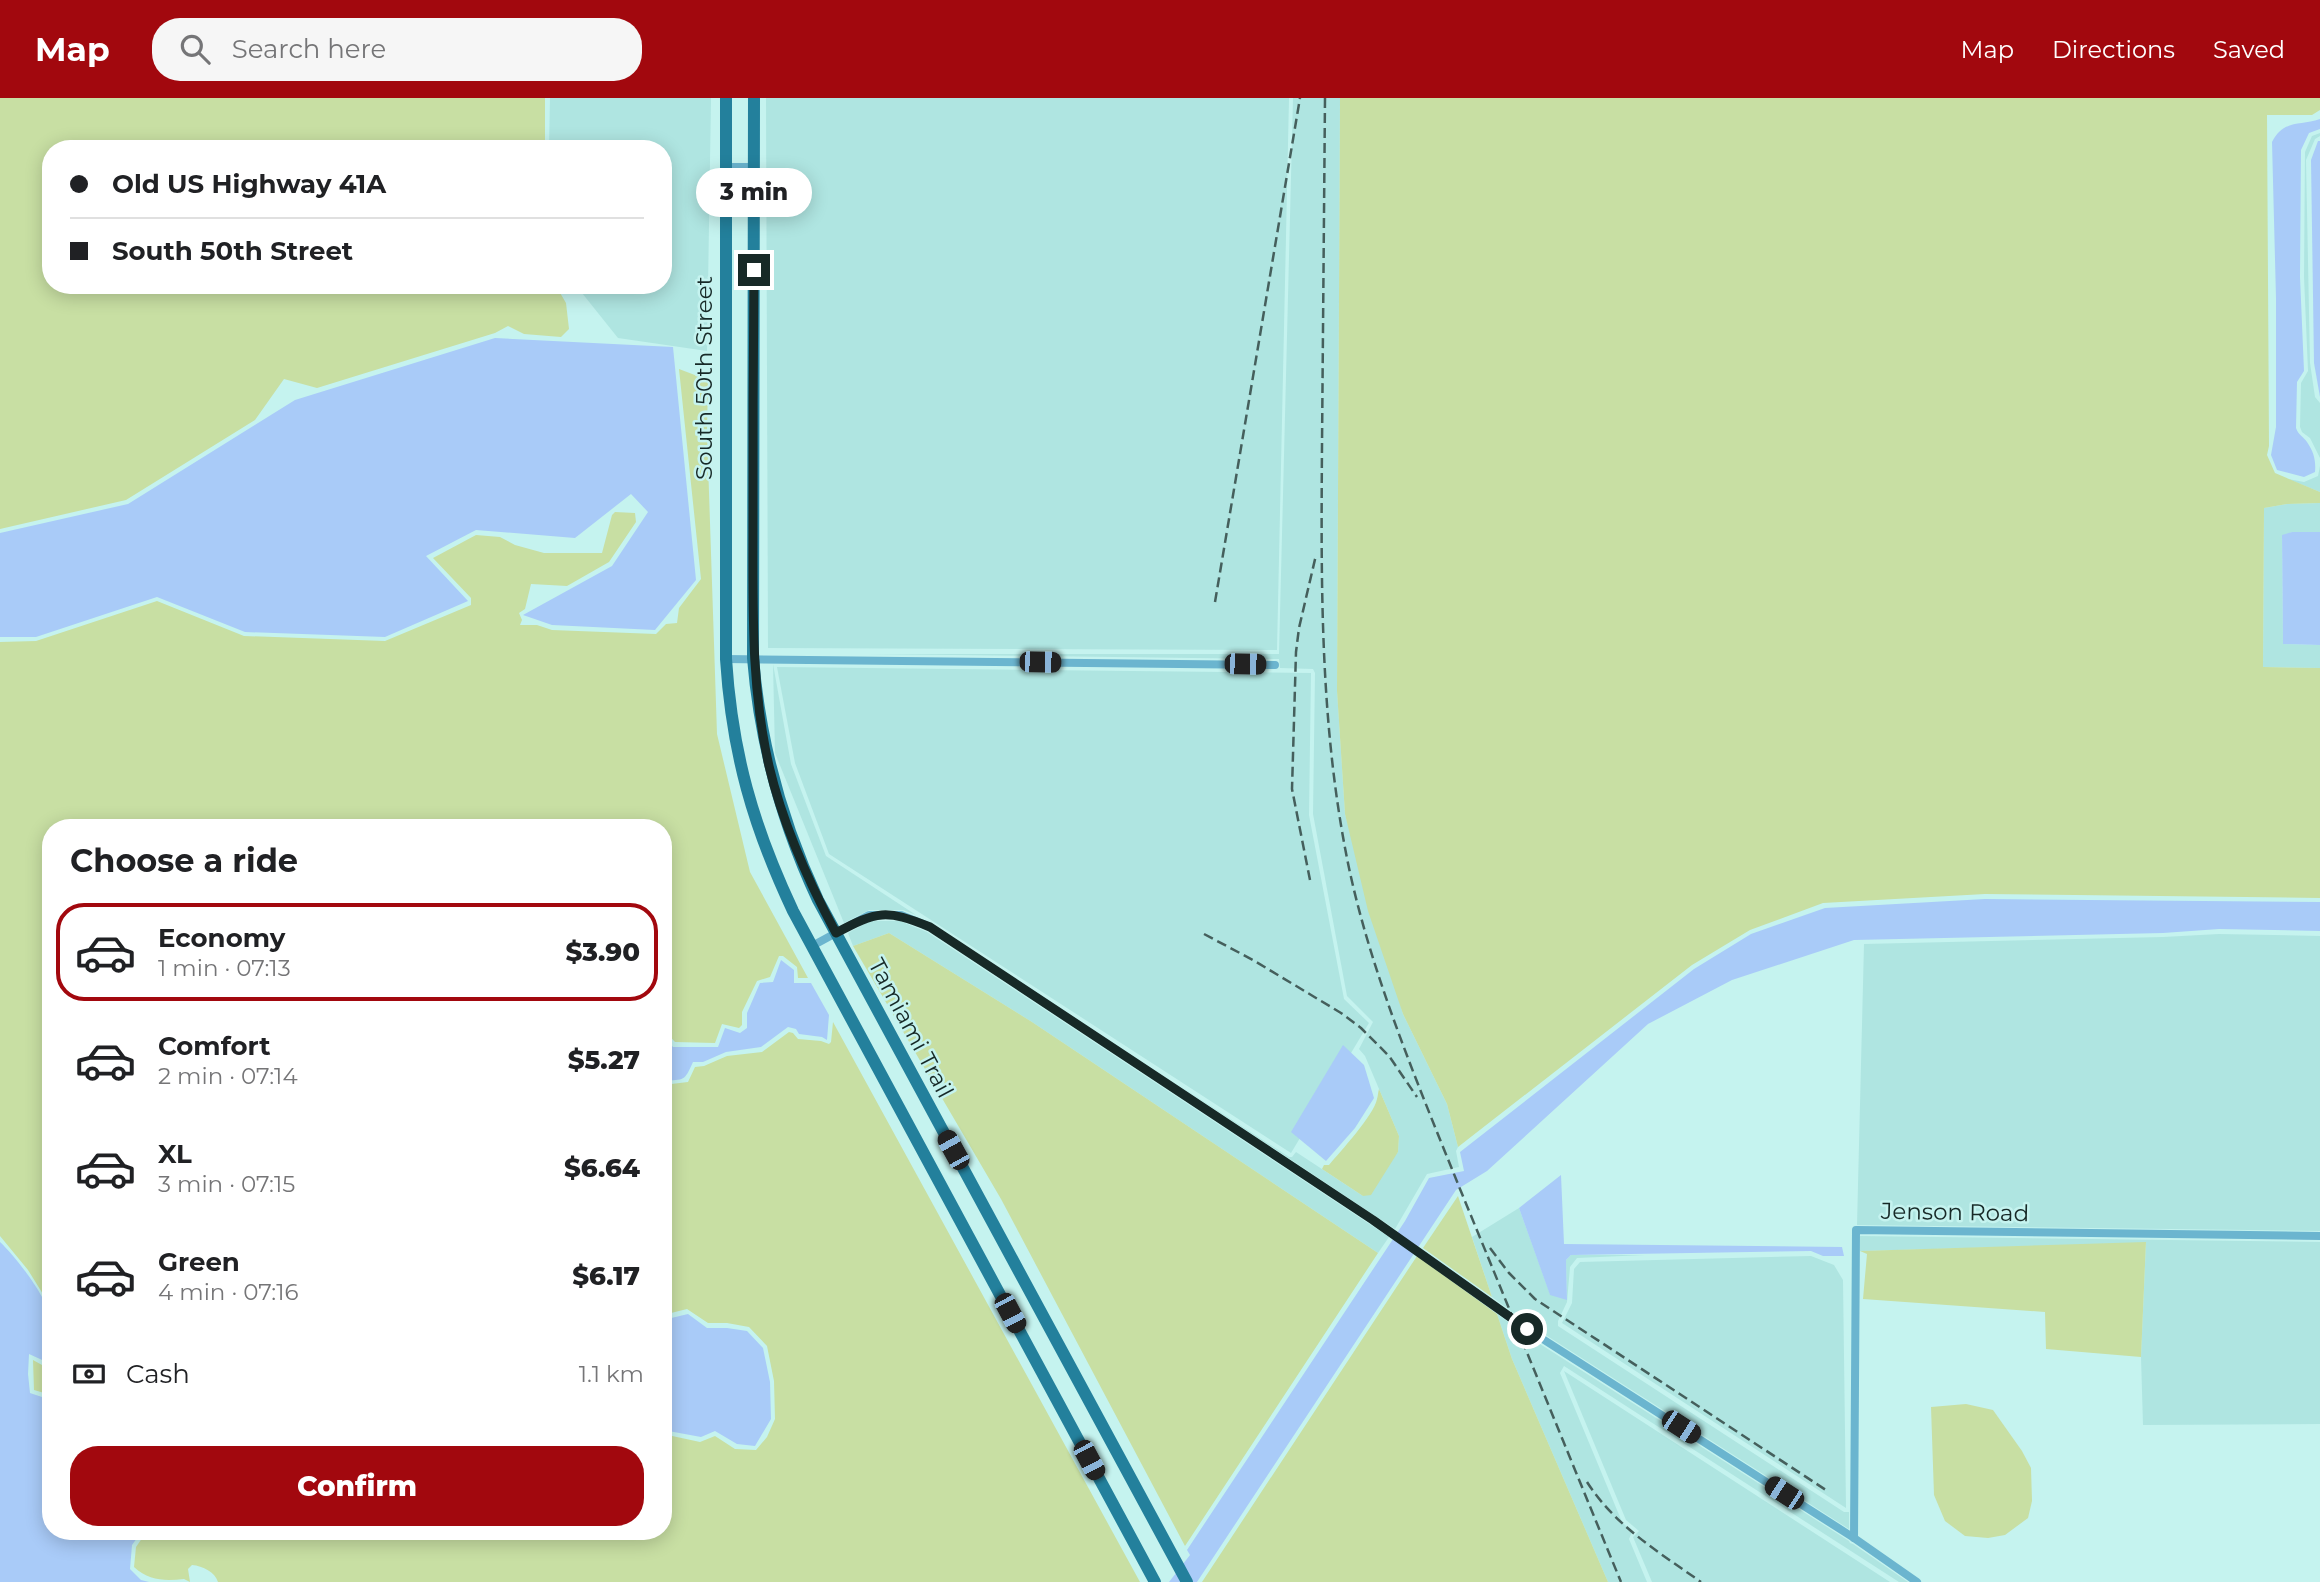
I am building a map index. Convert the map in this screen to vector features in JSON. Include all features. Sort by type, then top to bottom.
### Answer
[{"type":"main road","name":"South 50th Street","points":[[726,98],[726,659]]},
{"type":"main road","points":[[753,659],[754,98]]},
{"type":"main road","name":"Tamiami Trail","points":[[726,659],[728,696],[740,769],[778,878],[812,946],[1156,1582]]},
{"type":"main road","name":"Tamiami Trail","points":[[753,659],[762,731],[779,803],[803,868],[1187,1582]]},
{"type":"street","points":[[726,167],[754,167]]},
{"type":"street","points":[[726,659],[1275,664]]},
{"type":"street","points":[[812,946],[869,915],[901,915],[930,927],[1421,1253],[1527,1329],[1854,1538],[1917,1582]]},
{"type":"street","name":"Jenson Road","points":[[1854,1538],[1856,1230],[2320,1236]]},
{"type":"shaded area","points":[[550,98],[711,98],[707,351],[618,338],[583,294],[672,294],[672,140],[549,140]]},
{"type":"shaded area","points":[[766,98],[1289,98],[1277,650],[768,648]]},
{"type":"shaded area","points":[[1293,98],[1340,98],[1337,690],[1345,814],[1403,1014],[1447,1104],[1458,1147],[1456,1151],[1459,1167],[1427,1174],[1395,1229],[1174,1082],[1289,1157],[1296,1152],[1363,1196],[1398,1152],[1399,1136],[1365,1056],[1359,1049],[1373,1022],[1347,996],[1313,814],[1313,669],[1280,668],[1279,659],[868,654],[1279,654]]},
{"type":"shaded area","points":[[2320,119],[2320,129],[2309,133],[2301,150],[2300,277],[2304,371],[2297,382],[2296,428],[2311,449],[2315,468],[2315,472],[2304,477],[2277,470],[2271,455],[2276,427],[2272,142],[2287,126]]},
{"type":"shaded area","points":[[2320,133],[2306,160],[2310,363],[2315,397],[2320,403],[2320,458],[2310,438],[2300,427],[2301,383],[2308,371],[2304,277],[2305,152],[2312,136]]},
{"type":"shaded area","points":[[2318,141],[2320,397],[2314,363],[2311,160]]},
{"type":"shaded area","points":[[495,338],[673,347],[696,580],[655,630],[552,625],[523,615],[612,566],[648,512],[631,494],[575,538],[476,530],[426,556],[468,601],[385,637],[245,632],[157,597],[36,637],[0,637],[0,533],[128,504],[295,400]]},
{"type":"shaded area","points":[[2320,466],[2320,492],[2288,479],[2304,482],[2318,476]]},
{"type":"shaded area","points":[[2320,503],[2320,532],[2292,532],[2282,536],[2283,644],[2320,645],[2320,668],[2263,667],[2264,508]]},
{"type":"shaded area","points":[[2292,532],[2320,532],[2320,645],[2283,644],[2282,535]]},
{"type":"shaded area","points":[[773,664],[791,764],[826,856],[916,915],[903,910],[869,910],[844,923],[775,753]]},
{"type":"shaded area","points":[[777,667],[1311,673],[1309,815],[1344,999],[1369,1023],[1291,1153],[829,854],[795,763]]},
{"type":"shaded area","points":[[1985,899],[2320,902],[2320,931],[2219,929],[2163,933],[1854,940],[1732,980],[1648,1024],[1487,1171],[1456,1190],[1197,1582],[1169,1582],[1190,1555],[1187,1550],[1405,1221],[1429,1178],[1464,1171],[1460,1152],[1694,969],[1751,934],[1825,908]]},
{"type":"shaded area","points":[[870,921],[900,921],[927,932],[1389,1237],[1378,1253],[1032,1022],[889,933],[853,946],[848,933]]},
{"type":"shaded area","points":[[2219,934],[2320,936],[2320,1231],[1857,1225],[1864,944]]},
{"type":"shaded area","points":[[781,960],[794,970],[794,983],[811,983],[829,1015],[827,1040],[799,1034],[796,1029],[788,1027],[761,1047],[726,1052],[703,1062],[693,1062],[683,1078],[672,1080],[672,1046],[718,1047],[725,1028],[740,1033],[747,1028],[747,1013],[760,983],[773,982]]},
{"type":"shaded area","points":[[1343,1045],[1364,1065],[1374,1098],[1355,1128],[1326,1161],[1291,1132]]},
{"type":"shaded area","points":[[1561,1175],[1564,1244],[1842,1247],[1844,1256],[1823,1256],[1811,1251],[1571,1255],[1566,1260],[1567,1300],[1550,1295],[1519,1208]]},
{"type":"shaded area","points":[[1519,1208],[1550,1294],[1567,1299],[1566,1260],[1571,1255],[1645,1255],[1577,1258],[1570,1267],[1567,1302],[1558,1326],[1844,1512],[1849,1512],[1849,1529],[1530,1325],[1492,1297],[1472,1237]]},
{"type":"shaded area","points":[[1860,1236],[2320,1242],[2320,1424],[2143,1425],[2141,1357],[2146,1243],[1860,1251]]},
{"type":"shaded area","points":[[0,1242],[22,1267],[42,1297],[42,1360],[29,1354],[28,1374],[30,1393],[42,1397],[42,1540],[136,1540],[132,1545],[130,1569],[141,1580],[149,1582],[0,1582]]},
{"type":"shaded area","points":[[1811,1256],[1834,1265],[1843,1280],[1846,1508],[1562,1323],[1572,1303],[1574,1269],[1580,1262]]},
{"type":"shaded area","points":[[688,1314],[707,1328],[747,1331],[763,1348],[770,1382],[771,1419],[755,1446],[737,1444],[715,1431],[701,1437],[672,1432],[672,1318]]},
{"type":"shaded area","points":[[1497,1314],[1849,1541],[1908,1582],[1899,1582],[1564,1366],[1560,1373],[1622,1522],[1632,1532],[1629,1539],[1647,1582],[1608,1582],[1512,1359]]},
{"type":"shaded area","points":[[1564,1371],[1890,1582],[1652,1582],[1633,1537],[1639,1531],[1626,1520]]},
{"type":"green space","points":[[0,98],[545,98],[545,140],[42,140],[42,294],[561,294],[566,303],[569,329],[561,337],[524,334],[508,326],[495,333],[317,388],[284,379],[255,420],[126,500],[0,529]]},
{"type":"green space","points":[[1340,98],[2320,98],[2320,110],[2312,115],[2267,115],[2267,455],[2275,473],[2320,492],[2320,503],[2264,508],[2263,667],[2320,668],[2320,898],[1985,894],[1823,903],[1750,930],[1692,965],[1458,1147],[1447,1104],[1403,1014],[1368,911],[1345,814],[1337,691]]},
{"type":"green space","points":[[679,369],[708,380],[707,432],[717,734],[750,872],[808,978],[798,978],[797,967],[779,956],[770,977],[757,981],[742,1012],[742,1025],[739,1028],[722,1024],[715,1043],[675,1042],[672,1039],[672,819],[42,819],[42,1293],[28,1270],[0,1236],[0,642],[36,641],[157,601],[244,636],[385,641],[471,605],[471,598],[433,558],[476,535],[500,537],[515,545],[544,553],[602,553],[615,512],[635,513],[636,522],[609,562],[567,586],[531,584],[525,609],[519,613],[522,620],[520,625],[537,625],[552,630],[656,634],[666,624],[677,623],[679,608],[701,579]]},
{"type":"green space","points":[[889,933],[1032,1022],[1378,1253],[1185,1546],[1001,1199],[853,946]]},
{"type":"green space","points":[[833,1022],[1140,1582],[218,1582],[208,1570],[192,1565],[188,1569],[190,1582],[184,1579],[164,1580],[151,1577],[134,1567],[136,1547],[141,1540],[672,1540],[672,1436],[700,1442],[715,1436],[735,1449],[756,1450],[767,1437],[775,1419],[774,1381],[767,1346],[749,1327],[708,1323],[687,1309],[672,1313],[672,1084],[688,1082],[695,1067],[727,1056],[762,1052],[789,1032],[798,1039],[829,1044]]},
{"type":"green space","points":[[1379,1089],[1399,1136],[1398,1152],[1371,1195],[1363,1196],[1322,1169],[1324,1165],[1329,1165],[1363,1123],[1375,1106]]},
{"type":"green space","points":[[1458,1196],[1492,1297],[1423,1248]]},
{"type":"green space","points":[[2146,1242],[2141,1357],[2046,1349],[2045,1312],[1863,1299],[1867,1254],[1860,1251]]},
{"type":"green space","points":[[1417,1256],[1497,1314],[1512,1359],[1608,1582],[1202,1582]]},
{"type":"green space","points":[[33,1360],[42,1365],[42,1392],[34,1390]]},
{"type":"green space","points":[[1966,1404],[1993,1410],[2031,1468],[2032,1501],[2028,1518],[2005,1535],[1988,1538],[1965,1536],[1945,1521],[1934,1495],[1931,1407]]},
{"type":"railway","points":[[1215,602],[1300,98]]},
{"type":"railway","points":[[1325,98],[1322,605],[1332,763],[1349,868],[1370,949],[1413,1071],[1621,1582]]},
{"type":"railway","points":[[1310,880],[1292,789],[1296,652],[1316,555]]},
{"type":"railway","points":[[1204,934],[1253,960],[1361,1028],[1389,1056],[1417,1097]]},
{"type":"railway","points":[[1490,1248],[1509,1273],[1535,1299],[1829,1492]]},
{"type":"railway","points":[[1587,1482],[1598,1498],[1625,1525],[1701,1582]]},
{"type":"route","points":[[754,270],[752,596],[756,692],[765,748],[779,803],[803,868],[836,933],[869,915],[901,915],[930,927],[1373,1220],[1527,1329]]}]
